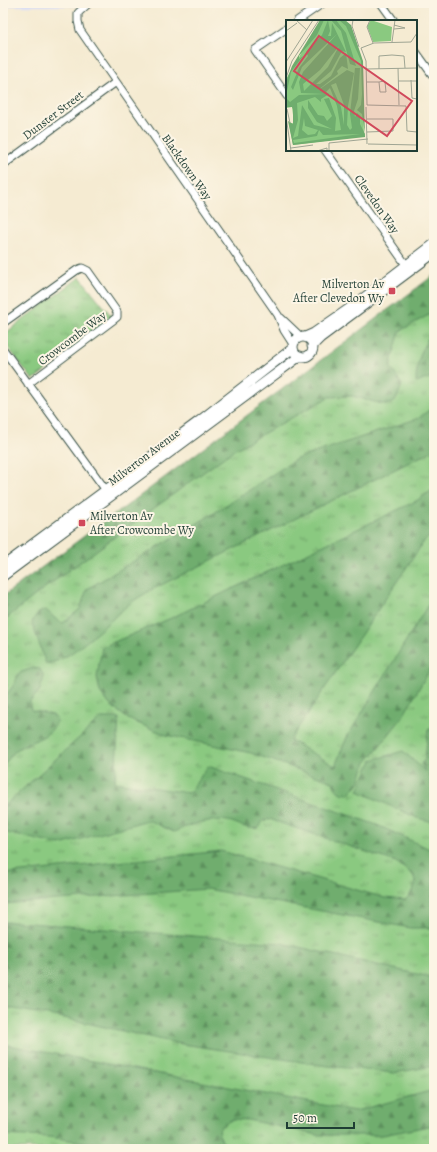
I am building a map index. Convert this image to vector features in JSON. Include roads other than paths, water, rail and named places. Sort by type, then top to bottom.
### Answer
[{"type":"street","name":"Blackdown Way","points":[[89,3],[78,13],[80,30],[278,315],[293,346]]},
{"type":"street","points":[[297,20],[322,3]]},
{"type":"street","points":[[381,3],[393,20]]},
{"type":"street","points":[[286,29],[255,50],[286,95]]},
{"type":"street","points":[[417,53],[434,77]]},
{"type":"street","name":"Dunster Street","points":[[3,165],[116,82]]},
{"type":"street","name":"Clevedon Way","points":[[326,151],[408,268]]},
{"type":"street","points":[[434,244],[408,268],[320,338],[312,346],[310,353],[307,356],[300,356],[294,352],[293,346],[297,339],[314,333],[408,268],[434,253]]},
{"type":"street","name":"Crowcombe Way","points":[[3,323],[77,270],[82,268],[88,271],[117,312],[117,317],[28,384]]},
{"type":"street","name":"Blackdown Way","points":[[278,315],[303,337]]},
{"type":"street","points":[[303,337],[312,342],[312,346]]},
{"type":"street","name":"Milverton Avenue","points":[[108,493],[293,346]]},
{"type":"street","points":[[3,349],[108,493]]},
{"type":"street","name":"Milverton Avenue","points":[[4,571],[108,493],[300,356]]},
{"type":"place","name":"Milverton Av After Clevedon Wy","points":[[392,291]]},
{"type":"place","name":"Milverton Av After Crowcombe Wy","points":[[82,523]]}]
